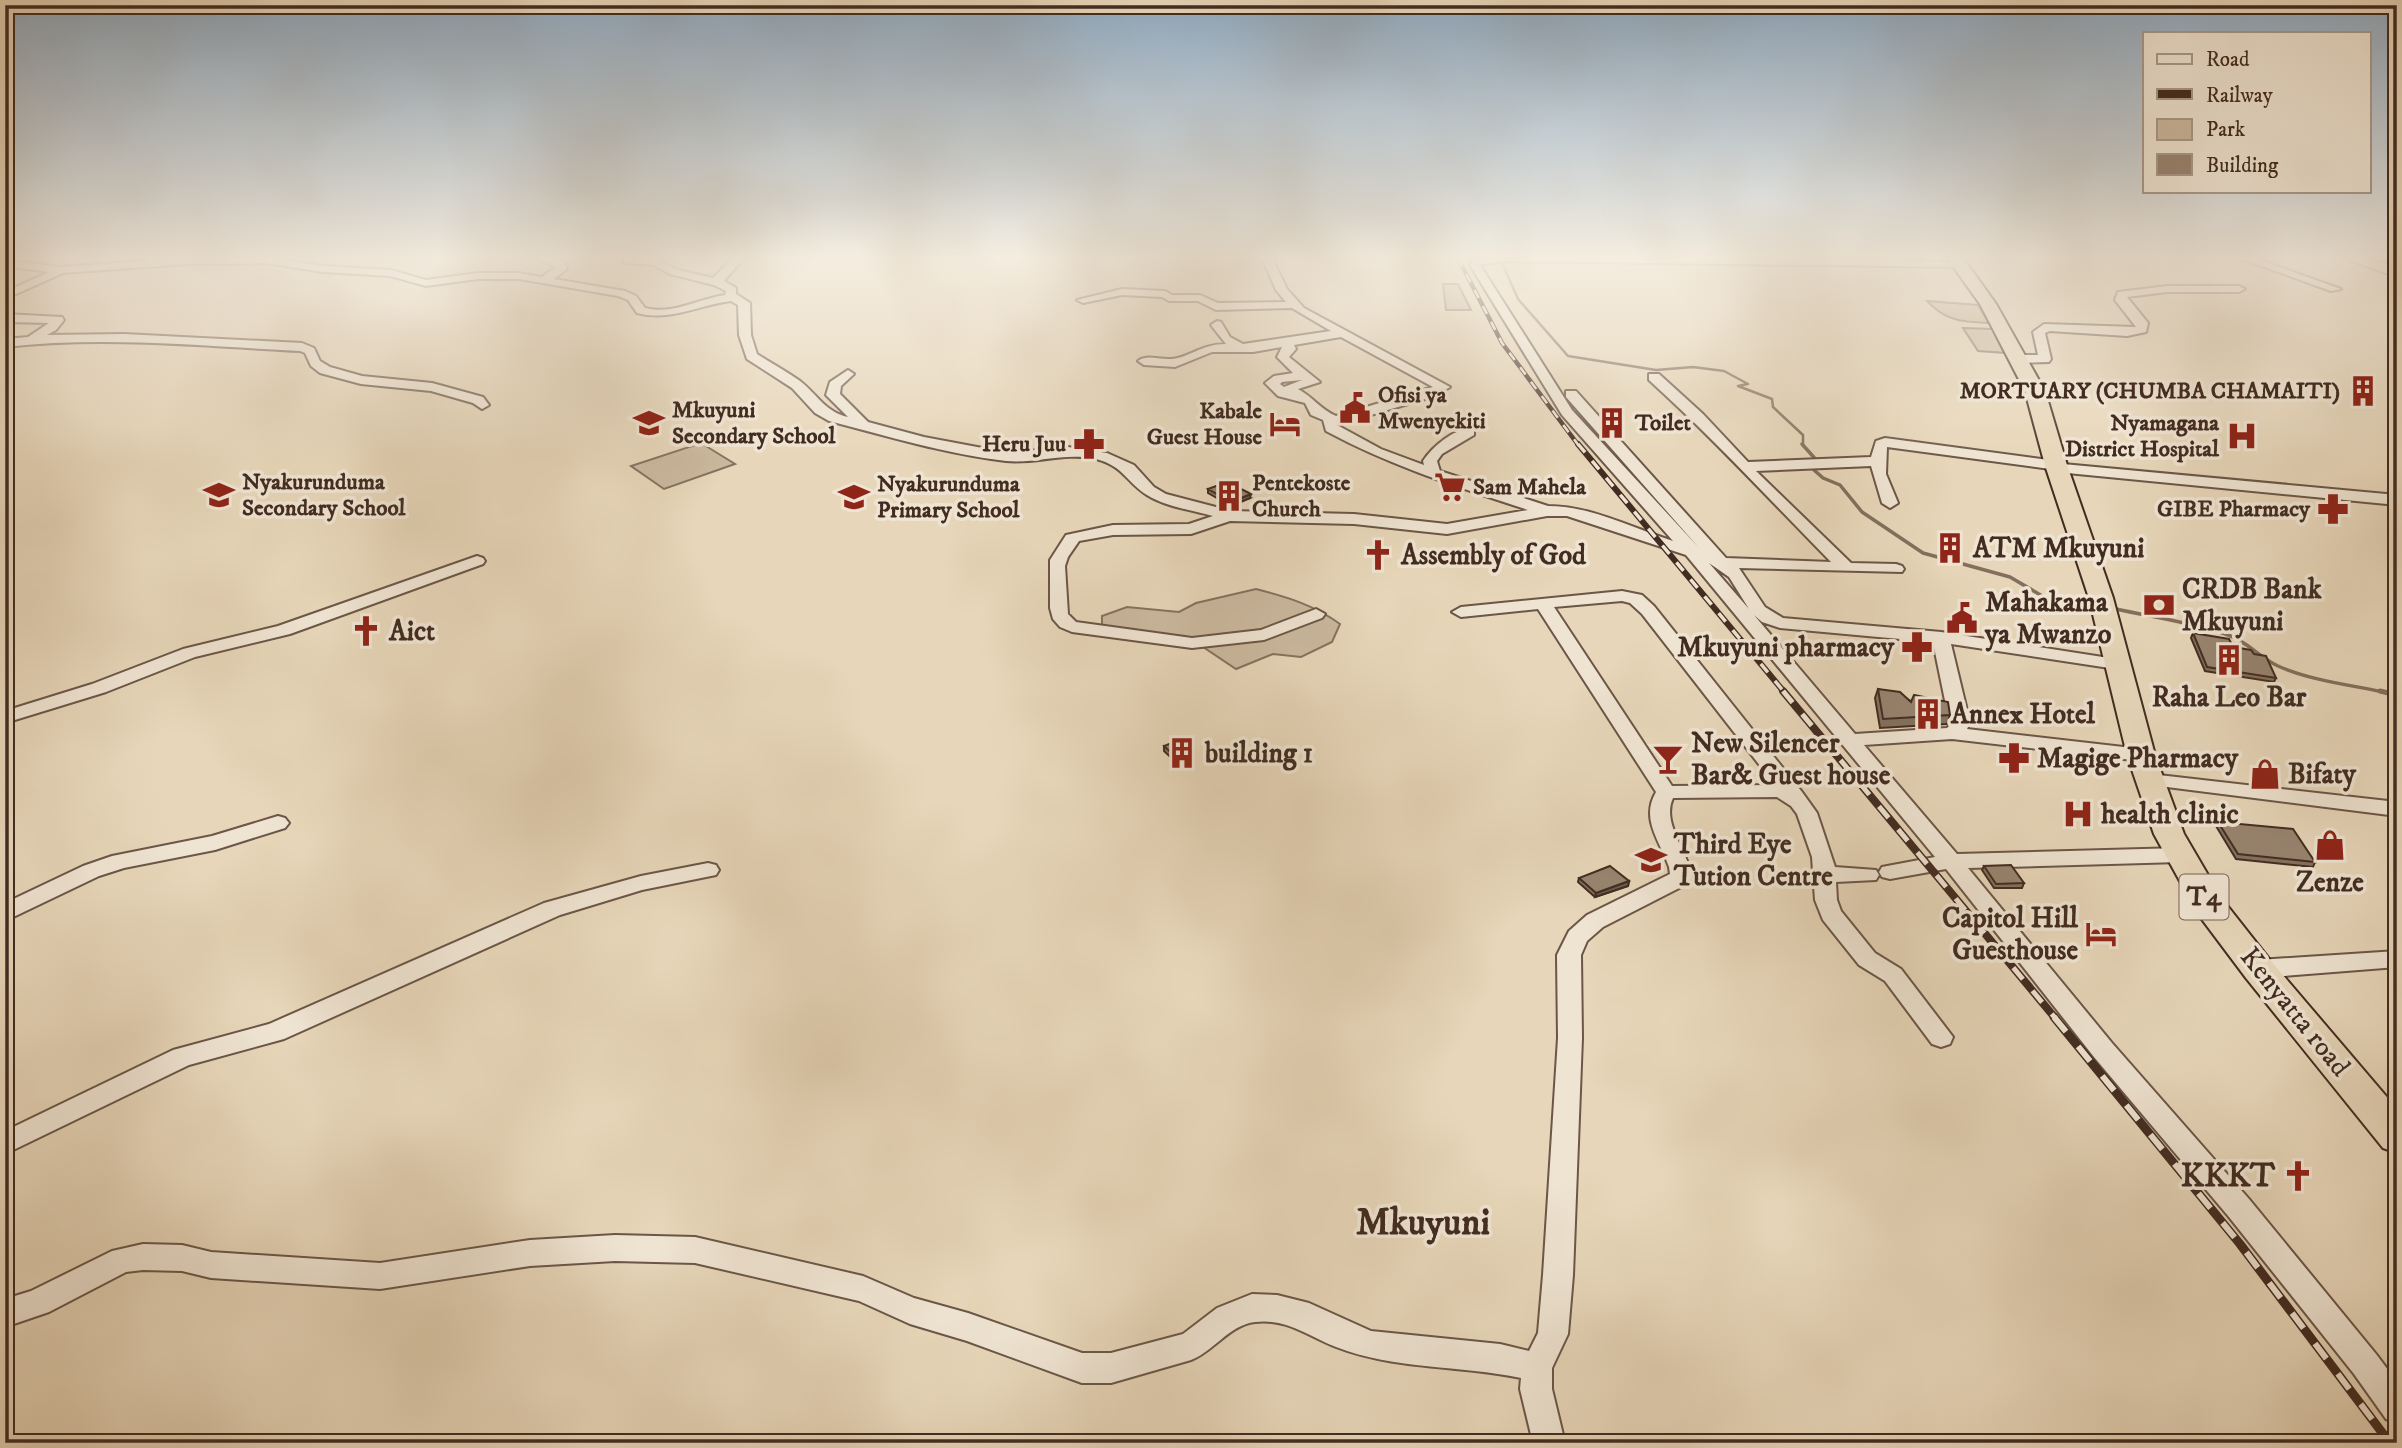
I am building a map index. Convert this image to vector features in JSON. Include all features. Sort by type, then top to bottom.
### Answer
[{"type":"highway","name":"T4","points":[[2000,326],[2035,391],[2057,467]]},
{"type":"highway","name":"Kenyatta road","points":[[2057,467],[2102,603],[2145,768],[2180,855],[2210,906],[2258,969],[2397,1136]]},
{"type":"street","points":[[26,340],[53,326]]},
{"type":"street","points":[[745,326],[748,353],[797,385],[827,415],[864,426],[1009,457],[1068,452],[1102,456],[1129,468],[1149,490],[1161,497],[1230,516],[1363,519],[1447,529],[1547,511],[1567,511],[1721,561],[1896,569]]},
{"type":"street","points":[[1217,326],[1226,339],[1240,348]]},
{"type":"street","points":[[1287,344],[1290,351],[1283,359],[1304,376],[1279,379],[1272,383],[1283,393],[1311,402],[1316,412],[1332,419],[1407,400],[1443,387],[1437,381],[1328,326]]},
{"type":"street","points":[[1513,326],[1567,412],[1691,551],[1951,861],[2103,1050],[2239,1208],[2397,1408]]},
{"type":"street","points":[[2019,359],[2045,359],[2039,332],[2048,327],[2127,332],[2143,329],[2142,326]]},
{"type":"street","points":[[1144,361],[1175,363],[1186,356],[1210,348],[1287,344],[1342,334]]},
{"type":"street","points":[[5,343],[26,340],[124,338],[302,347],[310,351],[315,363],[325,370],[361,380],[432,387],[478,400],[482,405]]},
{"type":"street","points":[[797,385],[824,385],[848,374]]},
{"type":"street","points":[[1654,377],[1698,417],[1744,467],[1846,567]]},
{"type":"street","points":[[824,385],[864,426]]},
{"type":"street","points":[[1571,394],[1721,561],[1731,568],[1757,609],[1770,620],[1941,637],[2116,664]]},
{"type":"street","points":[[1332,419],[1328,425],[1376,452],[1433,474],[1547,511]]},
{"type":"street","points":[[1433,474],[1430,461],[1437,451],[1469,432]]},
{"type":"street","points":[[1890,503],[1880,482],[1876,461],[1881,444],[1885,442],[2057,467],[2397,500]]},
{"type":"street","points":[[1744,467],[1876,461]]},
{"type":"street","points":[[1230,516],[1191,529],[1113,530],[1072,538],[1070,546],[1061,553],[1056,565],[1059,614],[1062,621],[1072,627],[1192,643],[1264,635],[1316,614]]},
{"type":"street","points":[[5,718],[99,688],[188,653],[284,630],[477,561]]},
{"type":"street","points":[[1461,612],[1622,596],[1636,599],[1807,813],[1823,858],[1826,900],[1831,914],[1867,959],[1892,975],[1941,1037]]},
{"type":"street","points":[[1543,603],[1666,792]]},
{"type":"street","points":[[1941,637],[1960,723],[1952,733]]},
{"type":"street","points":[[1850,740],[1952,733],[2397,809]]},
{"type":"street","points":[[1666,792],[1774,790],[1798,801]]},
{"type":"street","points":[[1549,1443],[1536,1390],[1537,1367],[1553,1334],[1558,1275],[1570,1038],[1569,956],[1577,937],[1595,921],[1681,878],[1680,866],[1659,813],[1660,802],[1666,792]]},
{"type":"street","points":[[5,913],[91,871],[120,861],[215,842],[278,822]]},
{"type":"street","points":[[1825,874],[1879,873],[1951,861],[2180,855]]},
{"type":"street","points":[[5,1143],[172,1062],[253,1039],[317,1015],[551,909],[642,883],[708,870]]},
{"type":"street","points":[[2258,969],[2397,959]]},
{"type":"street","points":[[5,1313],[38,1302],[122,1260],[143,1257],[182,1258],[211,1265],[380,1276],[530,1253],[615,1248],[682,1250],[863,1289],[910,1310],[968,1327],[1082,1368],[1111,1368],[1191,1346],[1228,1318],[1252,1308],[1277,1309],[1309,1317],[1342,1335],[1371,1345],[1500,1359],[1537,1367]]},
{"type":"green space","points":[[1963,328],[1993,329],[2007,353],[1978,351]]},
{"type":"green space","points":[[701,443],[735,464],[664,489],[631,466]]},
{"type":"green space","points":[[1256,589],[1300,602],[1340,624],[1332,642],[1301,657],[1273,654],[1236,669],[1197,643],[1102,630],[1102,616],[1127,607],[1179,612],[1196,603]]},
{"type":"building","name":"Pentekoste Church","points":[[1227,482],[1251,494],[1231,502],[1208,489]]},
{"type":"building","name":"Raha Leo Bar","points":[[2193,633],[2229,639],[2233,647],[2266,656],[2276,678],[2207,667]]},
{"type":"building","points":[[1878,689],[1900,692],[1911,702],[1914,695],[1948,702],[1950,715],[1883,719]]},
{"type":"building","points":[[1179,740],[1193,752],[1177,758],[1164,746]]},
{"type":"building","points":[[2218,822],[2293,829],[2315,862],[2238,854]]},
{"type":"building","points":[[2011,865],[2024,883],[1996,884],[1984,866]]},
{"type":"building","points":[[1610,866],[1629,881],[1596,893],[1579,878]]},
{"type":"waterway","points":[[1541,326],[1568,356],[1656,370],[1693,367],[1724,371],[1748,384],[1738,386],[1772,399],[1773,407],[1803,435],[1803,445]]},
{"type":"waterway","points":[[1803,445],[1818,462],[1814,470],[1823,478],[1840,485],[1862,512],[1923,553],[2010,577],[2044,597],[2093,605]]},
{"type":"waterway","points":[[2112,608],[2214,630],[2235,638],[2271,662],[2291,671],[2388,693]]},
{"type":"waterway","points":[[2380,691],[2397,695]]},
{"type":"railway","points":[[1493,326],[1502,343],[1579,446]]},
{"type":"railway","points":[[1578,444],[1785,693]]},
{"type":"railway","points":[[1783,691],[2056,1019]]},
{"type":"railway","points":[[2054,1017],[2240,1244],[2390,1443]]},
{"type":"place","name":"MORTUARY (CHUMBA CHAMAITI)","points":[[2363,391]]},
{"type":"place","name":"Ofisi ya Mwenyekiti","points":[[1355,408]]},
{"type":"place","name":"Mkuyuni Secondary School","points":[[649,423]]},
{"type":"place","name":"Toilet","points":[[1612,423]]},
{"type":"place","name":"Kabale Guest House","points":[[1285,424]]},
{"type":"place","name":"Nyamagana District Hospital","points":[[2242,436]]},
{"type":"place","name":"Heru Juu","points":[[1089,444]]},
{"type":"place","name":"Sam Mahela","points":[[1450,487]]},
{"type":"place","name":"Nyakurunduma Secondary School","points":[[219,495]]},
{"type":"place","name":"Pentekoste Church","points":[[1229,496]]},
{"type":"place","name":"Nyakurunduma Primary School","points":[[854,497]]},
{"type":"place","name":"GIBE Pharmacy","points":[[2333,509]]},
{"type":"place","name":"ATM Mkuyuni","points":[[1950,548]]},
{"type":"place","name":"Assembly of God","points":[[1378,555]]},
{"type":"place","name":"CRDB Bank Mkuyuni","points":[[2159,605]]},
{"type":"place","name":"Mahakama ya Mwanzo","points":[[1962,618]]},
{"type":"place","name":"Aict","points":[[366,631]]},
{"type":"place","name":"Mkuyuni pharmacy","points":[[1917,647]]},
{"type":"place","name":"Raha Leo Bar","points":[[2229,660]]},
{"type":"place","name":"Annex Hotel","points":[[1928,714]]},
{"type":"place","name":"building 1","points":[[1182,753]]},
{"type":"place","name":"Magige Pharmacy","points":[[2014,758]]},
{"type":"place","name":"New Silencer Bar& Guest house","points":[[1668,759]]},
{"type":"place","name":"Bifaty","points":[[2265,774]]},
{"type":"place","name":"health clinic","points":[[2078,814]]},
{"type":"place","name":"Zenze","points":[[2330,845]]},
{"type":"place","name":"Third Eye Tution Centre","points":[[1651,860]]},
{"type":"place","name":"Capitol Hill Guesthouse","points":[[2101,934]]},
{"type":"place","name":"KKKT","points":[[2298,1176]]},
{"type":"district","name":"Mkuyuni","points":[[1423,1223]]}]
